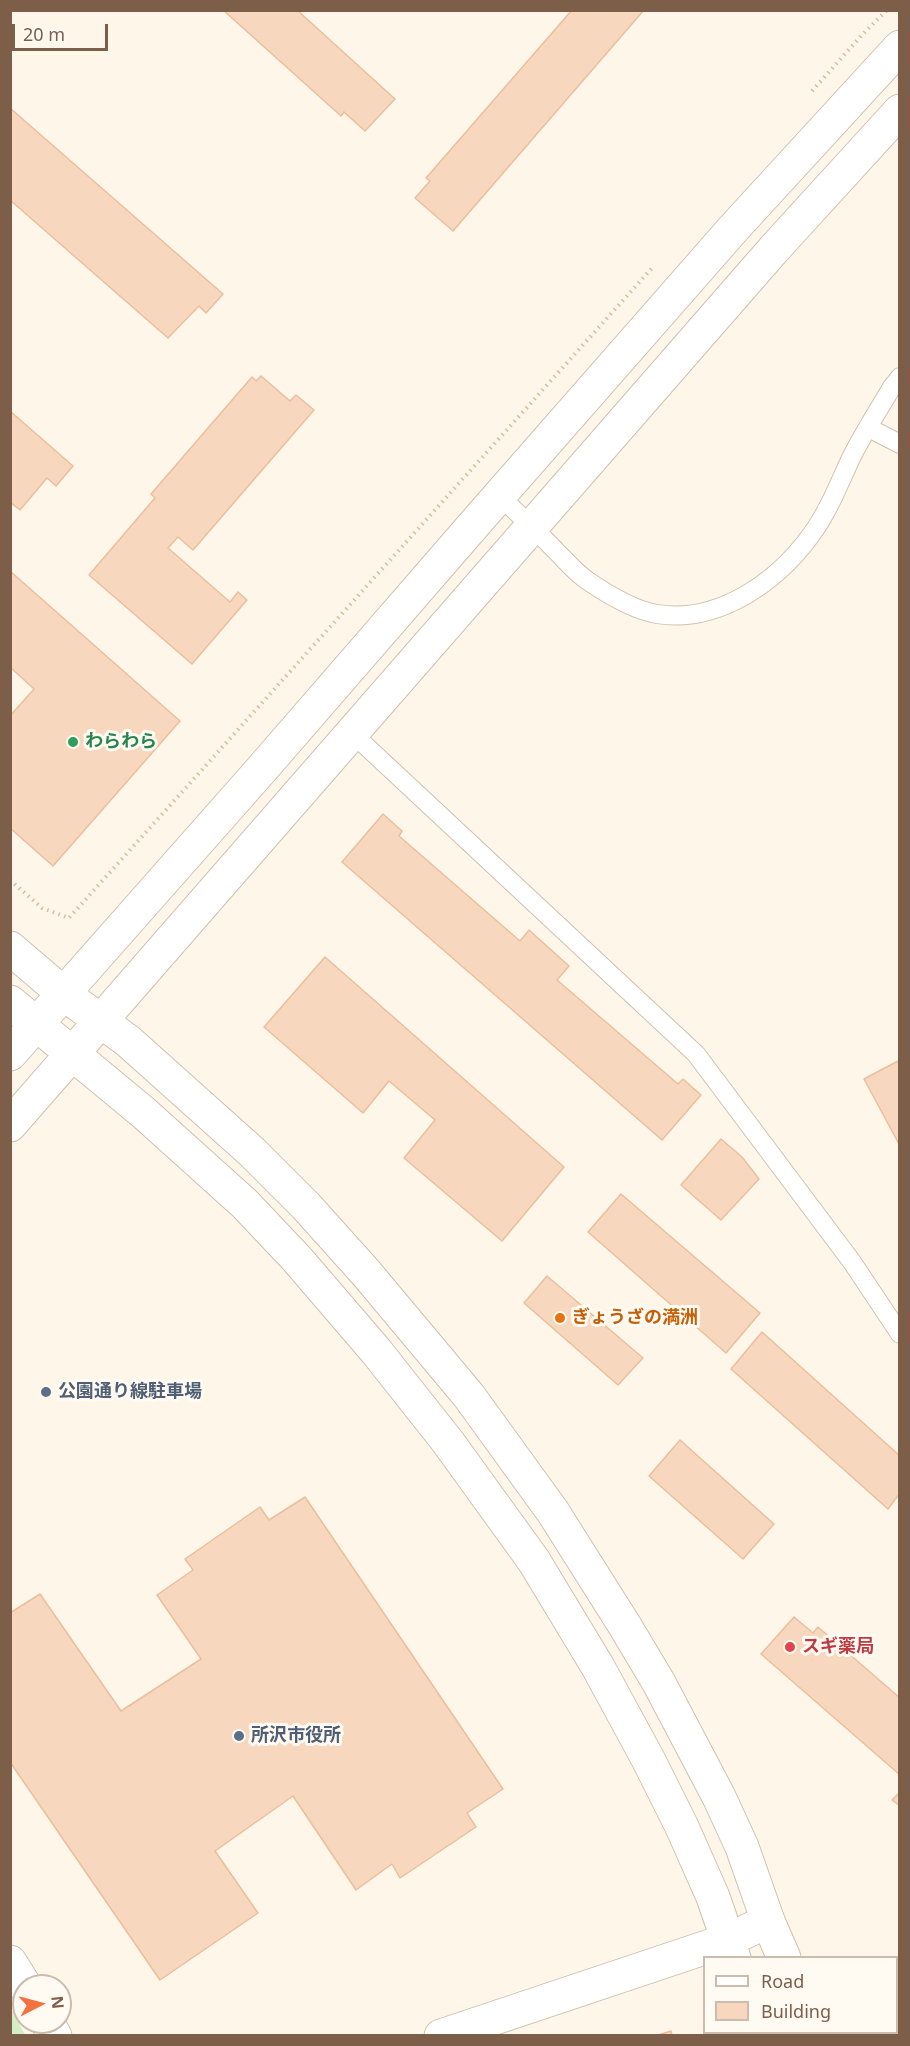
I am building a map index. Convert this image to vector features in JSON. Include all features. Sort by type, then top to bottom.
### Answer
[{"type":"street","points":[[10,1054],[733,229],[900,47]]},
{"type":"street","points":[[10,1125],[766,258],[900,111]]},
{"type":"street","points":[[10,948],[64,994],[129,1041],[204,1108],[306,1206],[374,1282],[469,1396],[553,1512],[659,1683],[719,1797],[783,1956]]},
{"type":"street","points":[[10,1002],[198,1161],[252,1212],[297,1259],[376,1351],[483,1488],[534,1561],[598,1667],[648,1759],[713,1897],[731,1949]]},
{"type":"street","points":[[708,1956],[731,1949],[768,1921]]},
{"type":"street","points":[[441,2036],[703,1957]]},
{"type":"lane","points":[[500,496],[586,580],[635,607],[657,614],[700,612],[721,607],[740,599],[777,572],[812,535],[853,455],[900,377]]},
{"type":"lane","points":[[869,428],[900,444]]},
{"type":"lane","points":[[353,734],[696,1054],[852,1262],[900,1334]]},
{"type":"path","points":[[10,880],[42,908],[69,918],[450,492]]},
{"type":"green space","points":[[11,2008],[12,2034],[25,2035],[11,2035]]},
{"type":"building","points":[[223,10],[297,10],[395,99],[365,131],[344,112],[341,116]]},
{"type":"building","points":[[572,10],[644,10],[453,231],[415,198],[430,181],[426,178]]},
{"type":"building","points":[[10,108],[223,294],[206,313],[199,306],[168,338],[10,200]]},
{"type":"building","points":[[261,376],[290,401],[296,395],[314,410],[193,550],[178,537],[168,548],[230,602],[238,592],[247,600],[192,664],[89,575],[155,498],[151,494],[252,377],[256,381]]},
{"type":"building","points":[[10,411],[73,466],[56,486],[47,478],[20,510],[10,502]]},
{"type":"building","points":[[10,571],[180,721],[53,866],[10,828],[10,716],[34,689],[10,667]]},
{"type":"building","points":[[383,814],[402,831],[399,836],[520,941],[529,930],[569,966],[557,980],[678,1084],[683,1079],[701,1095],[662,1140],[342,862]]},
{"type":"building","points":[[325,957],[564,1167],[502,1241],[404,1158],[435,1120],[389,1081],[363,1113],[264,1027]]},
{"type":"building","points":[[900,1060],[900,1146],[864,1079]]},
{"type":"building","points":[[721,1139],[742,1157],[759,1179],[721,1220],[681,1185]]},
{"type":"building","points":[[621,1194],[760,1313],[726,1353],[588,1232]]},
{"type":"building","points":[[547,1276],[643,1358],[618,1385],[524,1303]]},
{"type":"building","points":[[762,1332],[900,1456],[900,1493],[888,1509],[731,1369]]},
{"type":"building","points":[[680,1440],[774,1524],[743,1559],[649,1476]]},
{"type":"building","name":"所沢市役所","points":[[305,1497],[503,1789],[467,1813],[476,1827],[400,1878],[392,1864],[356,1890],[293,1796],[215,1851],[258,1913],[160,1980],[10,1762],[10,1613],[40,1594],[121,1711],[201,1659],[157,1595],[193,1570],[185,1559],[260,1507],[269,1520]]},
{"type":"building","points":[[794,1617],[813,1633],[818,1627],[900,1698],[900,1775],[761,1654]]},
{"type":"building","points":[[900,1792],[900,1806],[892,1800]]},
{"type":"building","points":[[671,2031],[672,2036],[655,2036]]},
{"type":"place","name":"わらわら","points":[[73,742]]},
{"type":"place","name":"ぎょうざの満洲","points":[[560,1318]]},
{"type":"place","name":"公園通り線駐車場","points":[[46,1392]]},
{"type":"place","name":"スギ薬局","points":[[790,1647]]},
{"type":"place","name":"所沢市役所","points":[[239,1736]]}]
